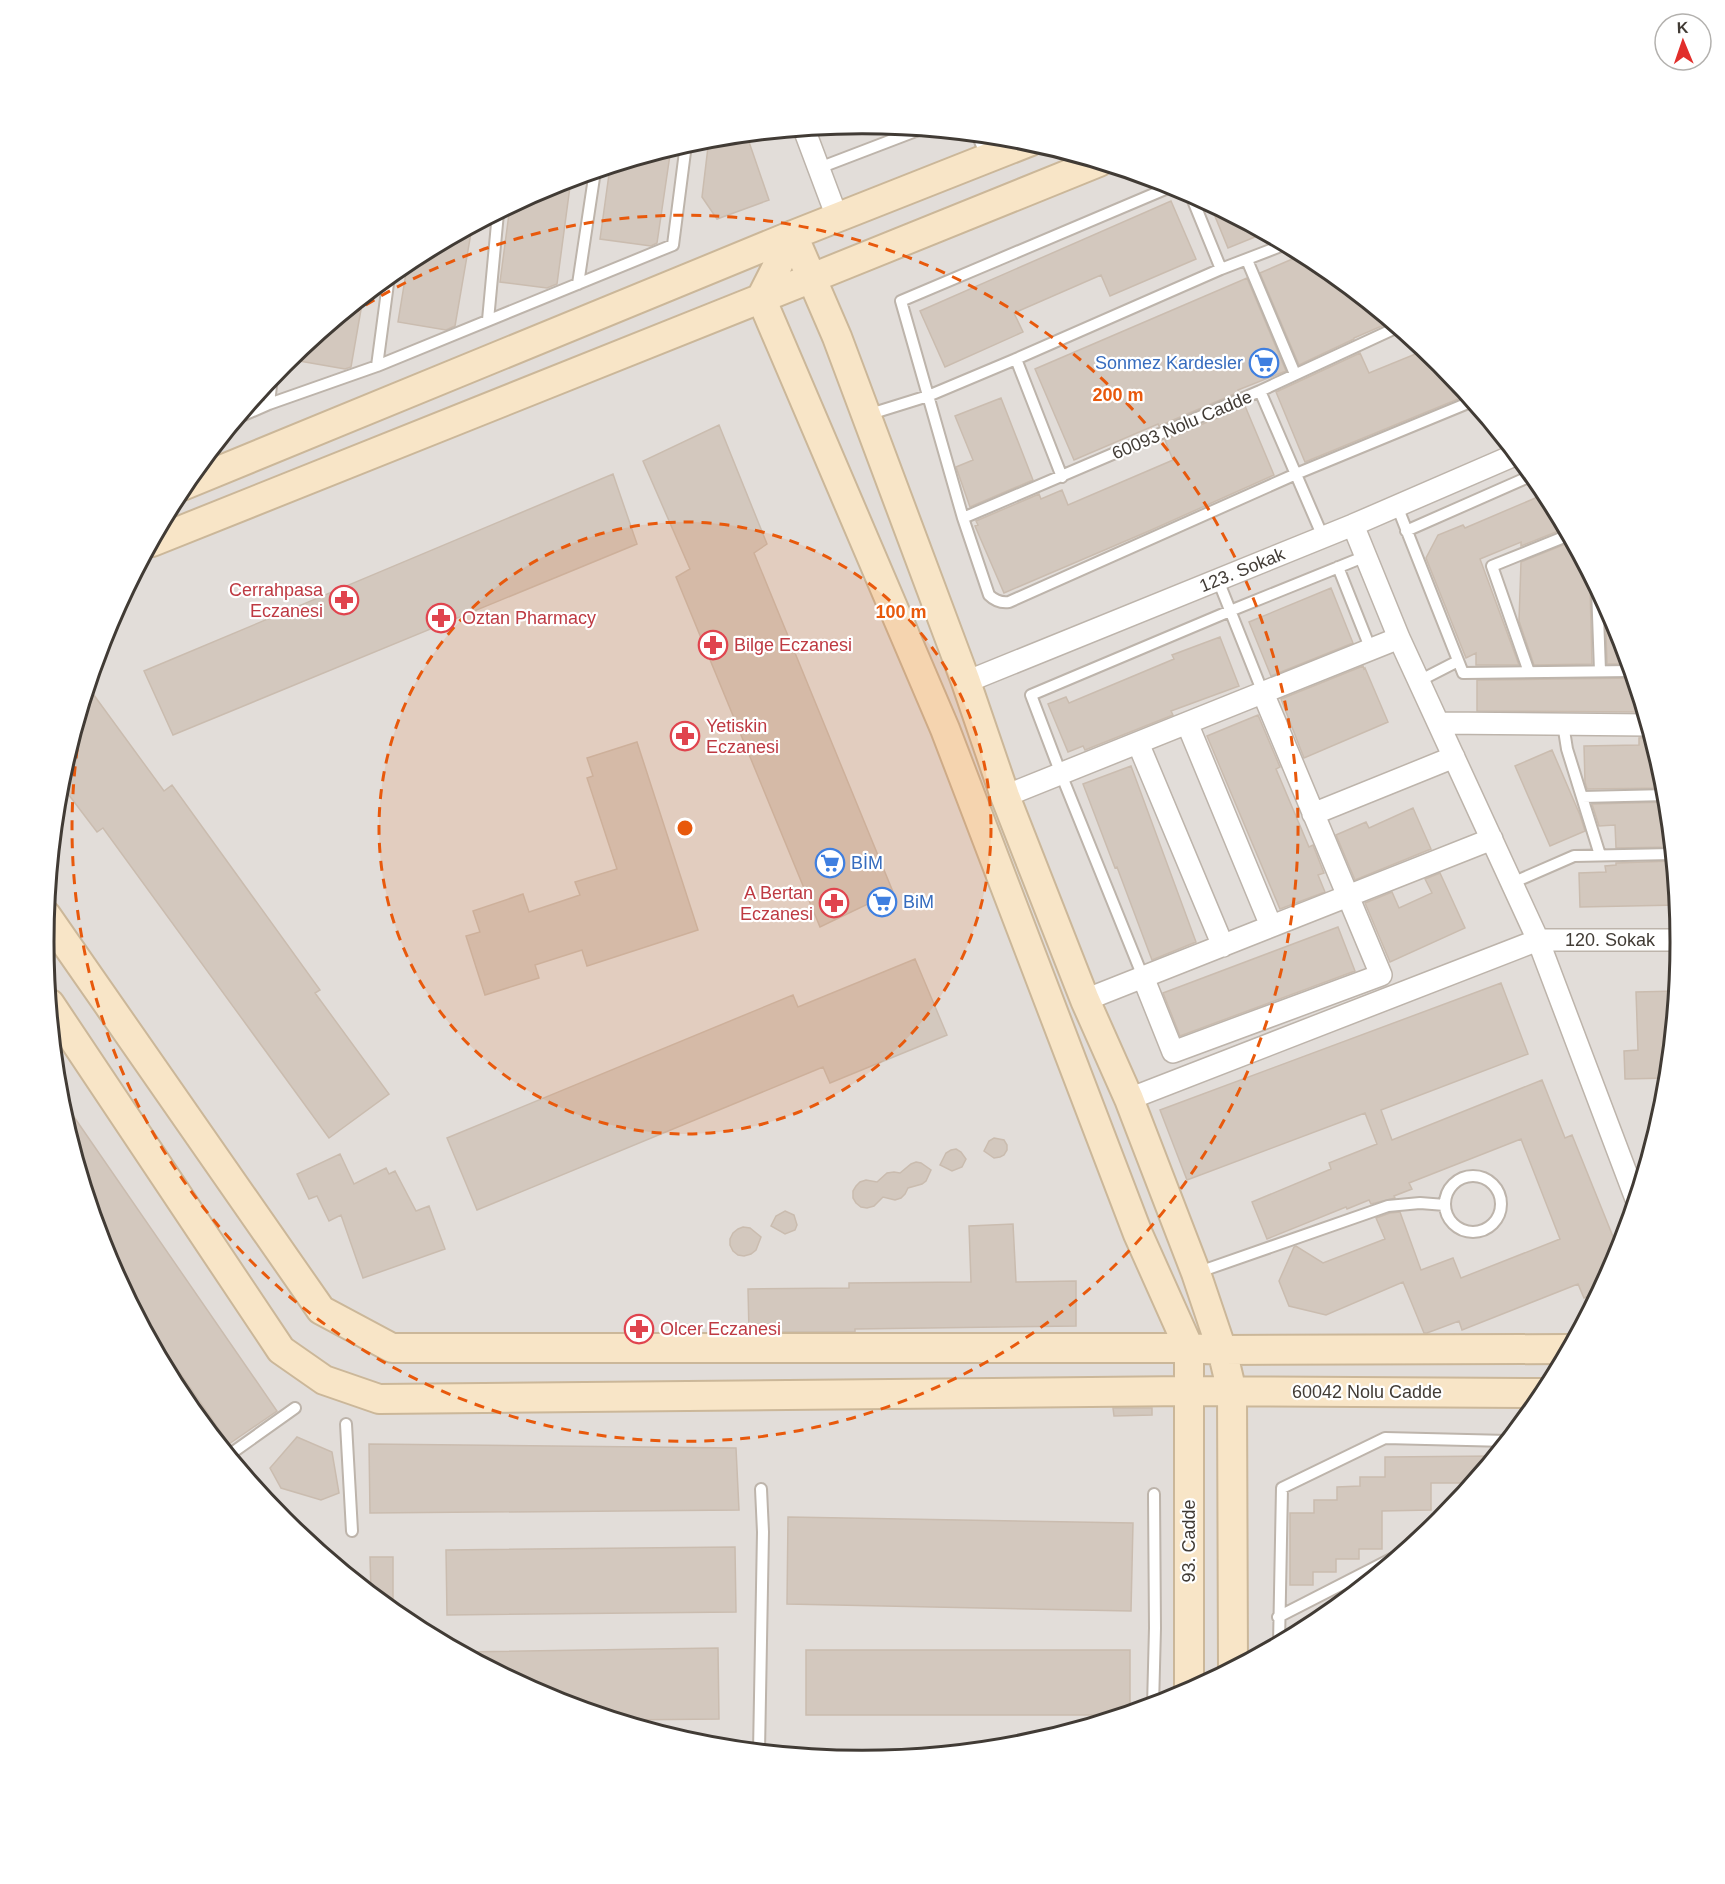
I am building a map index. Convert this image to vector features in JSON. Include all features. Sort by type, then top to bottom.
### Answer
[{"type":"street","points":[[806,135],[837,218]]},
{"type":"street","points":[[201,478],[837,218],[982,146]]},
{"type":"street","points":[[162,538],[1089,166]]},
{"type":"street","points":[[793,235],[837,337],[966,682],[1005,796],[1085,1000],[1129,1098],[1196,1273],[1222,1350],[1232,1392],[1233,1660]]},
{"type":"street","points":[[761,298],[793,235]]},
{"type":"street","points":[[761,298],[945,729],[1138,1234],[1189,1348]]},
{"type":"street","name":"123. Sokak","points":[[966,682],[1353,525],[1509,457]]},
{"type":"street","points":[[1353,525],[1399,638],[1539,940],[1632,1188]]},
{"type":"street","points":[[1005,796],[1399,638]]},
{"type":"street","points":[[1143,977],[1173,1052],[1381,975],[1263,693]]},
{"type":"street","points":[[1187,723],[1271,926]]},
{"type":"street","points":[[1439,723],[1641,725]]},
{"type":"street","points":[[1138,743],[1222,946]]},
{"type":"street","points":[[1313,814],[1454,756]]},
{"type":"street","points":[[1085,1000],[1492,839]]},
{"type":"street","points":[[55,927],[321,1310],[392,1348],[1561,1349]]},
{"type":"street","points":[[1129,1098],[1539,940]]},
{"type":"street","name":"120. Sokak","points":[[1539,940],[1671,940]]},
{"type":"street","name":"60042 Nolu Cadde","points":[[58,1016],[281,1350],[324,1380],[379,1399],[1189,1391],[1534,1393]]},
{"type":"street","name":"93. Cadde","points":[[1189,1348],[1189,1681]]},
{"type":"lane","points":[[819,168],[906,135]]},
{"type":"lane","points":[[254,411],[377,366],[673,245],[685,154]]},
{"type":"lane","points":[[578,284],[594,180]]},
{"type":"lane","points":[[1162,191],[901,301],[963,518],[989,594],[993,599],[1004,603],[1009,602],[1296,474],[1465,404]]},
{"type":"lane","points":[[1195,206],[1221,269]]},
{"type":"lane","points":[[488,320],[497,221]]},
{"type":"lane","points":[[866,416],[928,396],[1221,269],[1276,248]]},
{"type":"lane","points":[[1247,260],[1295,374]]},
{"type":"lane","points":[[377,366],[387,289]]},
{"type":"lane","name":"60093 Nolu Cadde","points":[[963,518],[1260,391],[1391,330]]},
{"type":"lane","points":[[1016,359],[1062,477]]},
{"type":"lane","points":[[1260,391],[1323,537]]},
{"type":"lane","points":[[269,404],[270,392]]},
{"type":"lane","points":[[1406,531],[1524,478]]},
{"type":"lane","points":[[1397,506],[1463,673],[1624,671]]},
{"type":"lane","points":[[1529,672],[1492,566],[1563,538]]},
{"type":"lane","points":[[1143,977],[1031,695],[1366,556]]},
{"type":"lane","points":[[1338,567],[1371,650]]},
{"type":"lane","points":[[1218,580],[1263,693]]},
{"type":"lane","points":[[1598,607],[1600,671]]},
{"type":"lane","points":[[1419,681],[1458,661]]},
{"type":"lane","points":[[1563,724],[1567,749],[1600,855]]},
{"type":"lane","points":[[1582,797],[1657,795]]},
{"type":"lane","points":[[1512,883],[1574,856],[1666,854]]},
{"type":"lane","points":[[1473,1176],[1489,1181],[1499,1193],[1501,1209],[1493,1224],[1487,1229],[1470,1233],[1462,1230],[1450,1220],[1445,1204],[1446,1196],[1454,1184],[1473,1176]]},
{"type":"lane","points":[[1196,1273],[1388,1206],[1420,1203],[1445,1204]]},
{"type":"lane","points":[[235,1451],[295,1408]]},
{"type":"lane","points":[[346,1424],[352,1531]]},
{"type":"lane","points":[[1279,1635],[1282,1488],[1385,1438],[1498,1441]]},
{"type":"lane","points":[[759,1744],[763,1532],[761,1489]]},
{"type":"lane","points":[[1153,1696],[1154,1494]]},
{"type":"lane","points":[[1278,1617],[1374,1568]]},
{"type":"shaded area","points":[[810,135],[915,135],[968,140],[1072,161],[1122,176],[1172,195],[1267,242],[1312,270],[1396,334],[1434,370],[1504,450],[1535,493],[1588,584],[1628,682],[1643,733],[1664,836],[1671,942],[1664,1048],[1655,1100],[1628,1202],[1588,1300],[1563,1346],[1535,1391],[1504,1434],[1470,1475],[1396,1550],[1355,1583],[1312,1614],[1267,1642],[1220,1667],[1122,1708],[1072,1723],[968,1744],[915,1749],[810,1749],[757,1744],[653,1723],[603,1708],[553,1689],[458,1642],[413,1614],[329,1550],[291,1514],[221,1434],[190,1391],[137,1300],[97,1202],[82,1151],[61,1048],[56,995],[54,942],[61,836],[70,784],[97,682],[137,584],[162,538],[190,493],[221,450],[255,409],[329,334],[370,301],[413,270],[458,242],[505,217],[603,176],[653,161],[757,140]]},
{"type":"building","points":[[749,141],[769,200],[717,219],[702,197],[708,149]]},
{"type":"building","points":[[670,157],[657,243],[651,246],[600,239],[609,174]]},
{"type":"building","points":[[570,189],[557,284],[547,288],[500,282],[509,215]]},
{"type":"building","points":[[1171,201],[1196,259],[1110,296],[1101,275],[1014,313],[1023,332],[945,367],[920,311]]},
{"type":"building","points":[[1214,214],[1257,236],[1228,248]]},
{"type":"building","points":[[471,235],[455,326],[446,330],[398,322],[406,275]]},
{"type":"building","points":[[1294,259],[1355,301],[1385,325],[1299,365],[1260,273]]},
{"type":"building","points":[[1247,278],[1286,371],[1074,460],[1035,369]]},
{"type":"building","points":[[361,308],[351,367],[345,369],[300,361]]},
{"type":"building","points":[[1360,353],[1369,373],[1417,353],[1460,398],[1305,462],[1276,392]]},
{"type":"building","points":[[1001,398],[1033,480],[970,507],[956,467],[973,460],[955,416]]},
{"type":"building","points":[[1245,406],[1274,475],[1004,593],[975,526],[978,525],[976,521],[1039,494],[1041,499],[1062,490],[1068,505],[1173,460],[1165,440]]},
{"type":"building","points":[[719,425],[767,544],[754,553],[893,892],[820,927],[676,577],[690,569],[643,461]]},
{"type":"building","points":[[613,474],[637,544],[173,735],[144,671]]},
{"type":"building","points":[[1538,497],[1559,531],[1521,546],[1521,542],[1480,559],[1519,665],[1476,665],[1476,653],[1466,658],[1426,558],[1438,535],[1463,525],[1465,528]]},
{"type":"building","points":[[1566,544],[1590,589],[1592,664],[1534,665],[1519,621],[1521,562]]},
{"type":"building","points":[[1331,588],[1353,643],[1271,676],[1249,622]]},
{"type":"building","points":[[1606,625],[1621,664],[1607,664]]},
{"type":"building","points":[[1220,637],[1239,686],[1171,711],[1173,715],[1085,750],[1083,746],[1068,752],[1048,704],[1066,697],[1069,703],[1174,659],[1172,655]]},
{"type":"building","points":[[1363,666],[1388,722],[1304,758],[1281,699]]},
{"type":"building","points":[[1626,678],[1637,712],[1477,711],[1477,680]]},
{"type":"building","points":[[93,694],[164,791],[172,785],[320,990],[315,993],[389,1094],[329,1138],[103,828],[97,832],[68,794]]},
{"type":"building","points":[[1258,715],[1280,767],[1276,769],[1309,847],[1313,845],[1324,873],[1318,875],[1325,892],[1280,909],[1207,736]]},
{"type":"building","points":[[1639,738],[1644,738],[1656,788],[1587,789],[1584,746],[1639,745]]},
{"type":"building","points":[[637,742],[698,930],[587,966],[582,950],[535,965],[539,978],[485,995],[466,936],[480,932],[473,911],[523,894],[529,912],[580,895],[575,882],[617,869],[587,778],[593,776],[587,758]]},
{"type":"building","points":[[1552,750],[1585,831],[1550,846],[1515,766]]},
{"type":"building","points":[[1131,766],[1196,942],[1152,960],[1083,784]]},
{"type":"building","points":[[1658,802],[1665,847],[1616,848],[1615,825],[1599,826],[1592,804]]},
{"type":"building","points":[[1413,808],[1431,849],[1355,880],[1336,835],[1366,822],[1369,828]]},
{"type":"building","points":[[1666,861],[1670,905],[1580,907],[1579,873],[1606,872],[1605,866],[1616,865],[1616,863]]},
{"type":"building","points":[[1440,873],[1465,928],[1390,962],[1365,903],[1392,892],[1399,908],[1432,893],[1425,879]]},
{"type":"building","points":[[1338,927],[1355,971],[1180,1036],[1163,993]]},
{"type":"building","points":[[915,959],[947,1035],[830,1083],[823,1067],[477,1210],[447,1138],[793,995],[798,1007]]},
{"type":"building","points":[[1501,983],[1528,1054],[1381,1110],[1392,1140],[1542,1080],[1565,1138],[1572,1135],[1614,1239],[1590,1295],[1584,1298],[1578,1284],[1462,1330],[1459,1321],[1424,1333],[1403,1282],[1326,1315],[1289,1306],[1279,1281],[1294,1247],[1296,1246],[1323,1263],[1385,1239],[1376,1218],[1390,1213],[1400,1212],[1421,1270],[1453,1258],[1461,1278],[1560,1239],[1521,1139],[1409,1183],[1412,1189],[1394,1196],[1395,1198],[1371,1204],[1369,1200],[1347,1209],[1346,1207],[1267,1239],[1252,1202],[1331,1169],[1329,1163],[1377,1144],[1365,1113],[1187,1180],[1160,1110]]},
{"type":"building","points":[[1669,991],[1659,1078],[1625,1079],[1624,1051],[1638,1050],[1636,992]]},
{"type":"building","points":[[74,1117],[277,1411],[229,1444],[168,1355],[137,1300],[97,1202]]},
{"type":"building","points":[[994,1138],[1004,1140],[1007,1150],[1004,1155],[994,1158],[984,1151],[989,1141]]},
{"type":"building","points":[[956,1149],[966,1159],[962,1167],[952,1171],[940,1165],[946,1153]]},
{"type":"building","points":[[340,1154],[354,1184],[386,1168],[389,1174],[395,1171],[416,1211],[429,1206],[445,1249],[363,1278],[341,1215],[329,1221],[317,1196],[309,1199],[297,1174]]},
{"type":"building","points":[[916,1162],[931,1170],[922,1184],[908,1188],[901,1198],[895,1200],[883,1197],[874,1206],[867,1208],[856,1203],[853,1191],[860,1182],[866,1180],[877,1182],[887,1173],[900,1173]]},
{"type":"building","points":[[785,1211],[794,1215],[797,1225],[795,1230],[785,1234],[771,1226],[776,1216]]},
{"type":"building","points":[[1013,1224],[1016,1282],[1076,1281],[1076,1326],[855,1329],[855,1332],[749,1332],[748,1289],[849,1288],[849,1283],[971,1282],[969,1226]]},
{"type":"building","points":[[743,1227],[750,1228],[761,1237],[756,1250],[744,1256],[738,1255],[730,1245],[733,1233]]},
{"type":"building","points":[[1113,1408],[1152,1408],[1152,1415],[1114,1416]]},
{"type":"building","points":[[297,1437],[332,1452],[339,1493],[321,1500],[281,1488],[270,1468]]},
{"type":"building","points":[[369,1444],[736,1448],[739,1510],[370,1513]]},
{"type":"building","points":[[1486,1456],[1463,1483],[1431,1483],[1431,1510],[1382,1511],[1382,1549],[1359,1549],[1359,1559],[1336,1559],[1336,1572],[1313,1572],[1313,1585],[1290,1585],[1290,1513],[1314,1513],[1314,1500],[1337,1500],[1337,1487],[1360,1486],[1360,1477],[1385,1477],[1385,1457]]},
{"type":"building","points":[[788,1517],[1133,1523],[1131,1611],[787,1604]]},
{"type":"building","points":[[735,1547],[736,1612],[447,1615],[446,1550]]},
{"type":"building","points":[[370,1557],[393,1557],[393,1600],[371,1584]]},
{"type":"building","points":[[718,1648],[719,1719],[642,1720],[553,1689],[476,1652]]},
{"type":"building","points":[[806,1650],[1130,1650],[1130,1705],[1099,1715],[806,1715]]},
{"type":"place","name":"Sonmez Kardesler","points":[[1264,363]]},
{"type":"place","name":"Cerrahpasa Eczanesi","points":[[344,600]]},
{"type":"place","name":"Oztan Pharmacy","points":[[441,618]]},
{"type":"place","name":"Bilge Eczanesi","points":[[713,645]]},
{"type":"place","name":"Yetiskin Eczanesi","points":[[685,736]]},
{"type":"place","name":"BİM","points":[[830,863]]},
{"type":"place","name":"BiM","points":[[882,902]]},
{"type":"place","name":"A Bertan Eczanesi","points":[[834,903]]},
{"type":"place","name":"Olcer Eczanesi","points":[[639,1329]]}]
